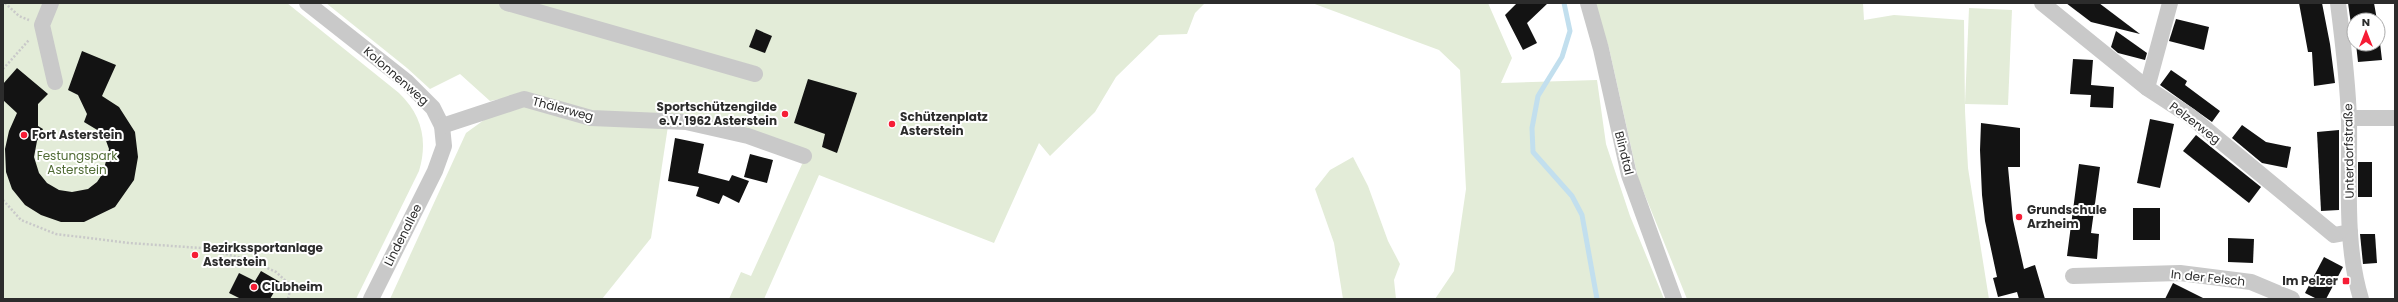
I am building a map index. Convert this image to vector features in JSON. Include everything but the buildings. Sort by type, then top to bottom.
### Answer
[{"type":"street","points":[[50,3],[42,25],[55,82]]},
{"type":"street","name":"Kolonnenweg","points":[[307,3],[406,81],[433,108],[442,126],[444,146],[435,171]]},
{"type":"street","points":[[507,3],[755,74]]},
{"type":"street","name":"Blindtal","points":[[1588,3],[1601,49],[1629,175],[1674,299]]},
{"type":"street","name":"Pelzerweg","points":[[2042,3],[2148,88],[2190,116],[2334,235],[2350,232]]},
{"type":"street","points":[[2148,88],[2170,3]]},
{"type":"street","name":"Unterdorfstraße","points":[[2338,3],[2349,118],[2350,232],[2356,282],[2361,299]]},
{"type":"street","name":"Thälerweg","points":[[442,126],[524,99],[591,118],[686,122],[748,136],[804,156]]},
{"type":"street","points":[[2349,118],[2395,118]]},
{"type":"street","name":"Lindenallee","points":[[371,299],[435,171]]},
{"type":"street","name":"In der Felsch","points":[[2073,276],[2180,273],[2250,282],[2292,299]]},
{"type":"path","points":[[5,3],[19,16],[42,25]]},
{"type":"path","points":[[3,69],[22,48]]},
{"type":"path","points":[[3,200],[21,220],[56,234],[129,243],[201,248],[250,260],[276,272],[288,283],[290,291],[288,299]]},
{"type":"green space","name":"Festungspark Asterstein","points":[[3,3],[287,3],[399,93],[407,101],[418,119],[423,139],[422,160],[419,171],[356,299],[3,299]]},
{"type":"green space","points":[[326,3],[1205,3],[1195,13],[1187,34],[1159,35],[1116,77],[1095,112],[1050,156],[1039,143],[994,243],[819,175],[764,299],[729,299],[741,272],[751,276],[808,151],[590,113],[524,94],[490,101],[460,74],[430,89],[407,68]]},
{"type":"green space","points":[[1312,3],[1488,3],[1512,58],[1501,83],[1597,80],[1606,144],[1630,216],[1664,299],[1435,299],[1454,271],[1466,189],[1460,70],[1439,50]]},
{"type":"green space","points":[[1594,3],[1863,3],[1864,20],[1894,15],[1964,20],[1965,111],[1968,168],[1989,299],[1687,299],[1638,178],[1609,48]]},
{"type":"green space","points":[[1969,8],[2012,10],[2008,105],[1965,104]]},
{"type":"green space","points":[[522,105],[668,126],[651,238],[602,299],[390,299],[466,133],[495,112]]},
{"type":"green space","points":[[1353,157],[1368,186],[1388,241],[1400,264],[1394,280],[1396,299],[1343,299],[1334,243],[1315,189],[1330,170]]},
{"type":"waterway","points":[[1564,3],[1570,31],[1562,57],[1538,96],[1532,128],[1533,152],[1572,196],[1582,215],[1597,299]]},
{"type":"place","name":"Sportschützengilde e.V. 1962 Asterstein","points":[[785,114]]},
{"type":"place","name":"Schützenplatz Asterstein","points":[[892,124]]},
{"type":"place","name":"Fort Asterstein","points":[[24,135]]},
{"type":"place","name":"Grundschule Arzheim","points":[[2019,217]]},
{"type":"place","name":"Bezirkssportanlage Asterstein","points":[[195,255]]},
{"type":"place","name":"Im Pelzer","points":[[2346,281]]},
{"type":"place","name":"Clubheim","points":[[254,287]]}]
